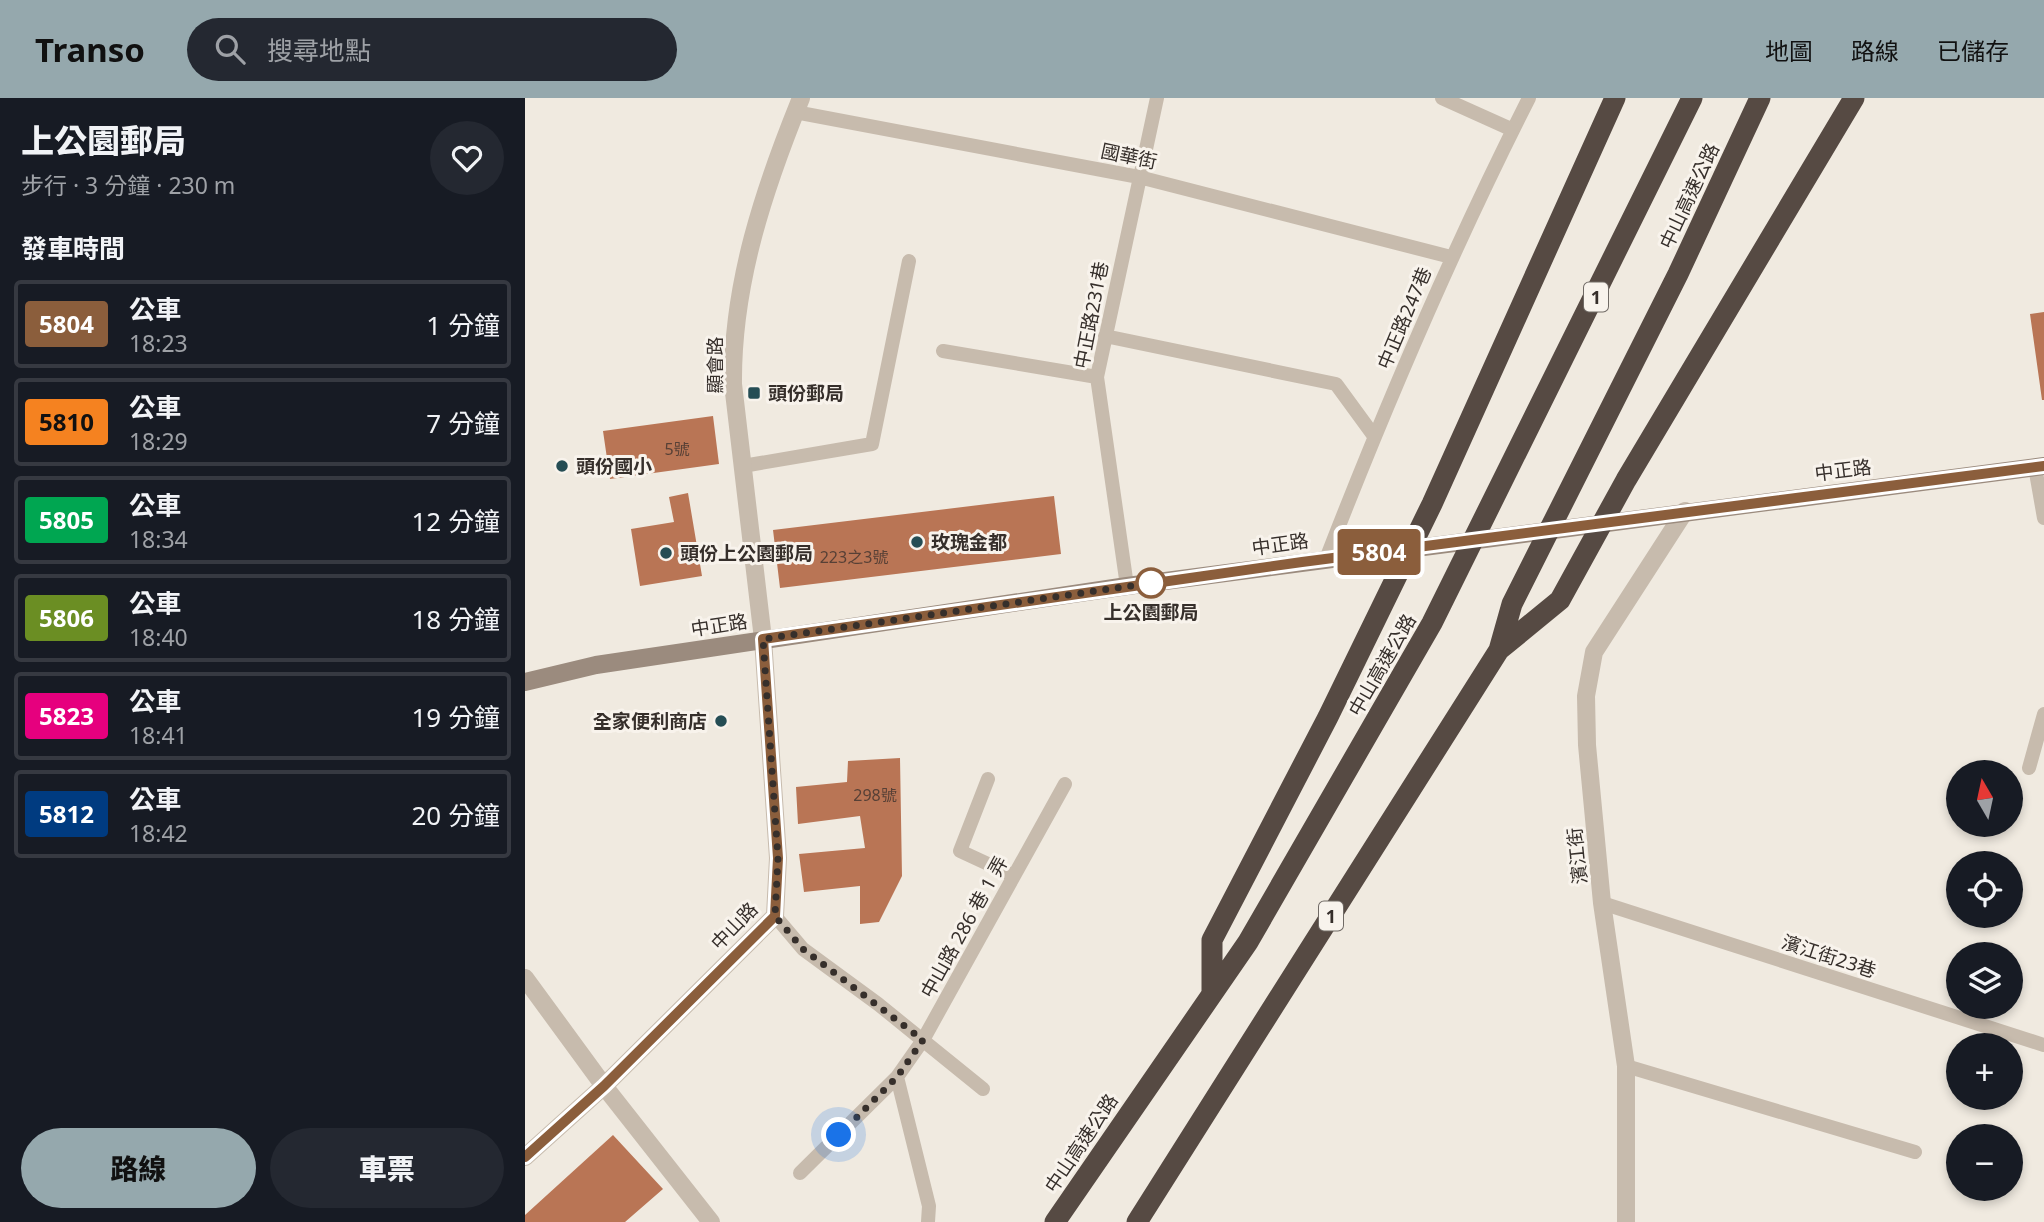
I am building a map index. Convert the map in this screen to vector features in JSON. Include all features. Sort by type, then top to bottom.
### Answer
[{"type":"highway","points":[[1212,991],[1212,940],[1375,622],[1432,504],[1615,98]]},
{"type":"highway","name":"中山高速公路","points":[[1055,1222],[1248,942],[1432,623],[1498,496],[1692,98]]},
{"type":"highway","name":"中山高速公路","points":[[1137,1222],[1499,650],[1512,604],[1570,492],[1760,98]]},
{"type":"highway","points":[[1499,650],[1560,600],[1626,480],[1854,98]]},
{"type":"main road","name":"中正路","points":[[525,682],[596,665],[1127,586],[1685,511],[2040,467]]},
{"type":"street","name":"顯會路","points":[[763,639],[733,384],[733,348],[739,301],[756,227],[798,105]]},
{"type":"street","name":"濱江街","points":[[1626,1222],[1626,1066],[1602,903],[1587,745],[1586,696],[1594,652],[1685,511]]},
{"type":"street","name":"中山路","points":[[525,1157],[604,1086],[775,916],[778,858],[763,639]]},
{"type":"street","points":[[525,978],[604,1086],[712,1222]]},
{"type":"lane","name":"中正路231巷","points":[[1127,586],[1097,377],[1157,98]]},
{"type":"lane","points":[[1442,98],[1513,130]]},
{"type":"lane","name":"中正路247巷","points":[[1327,559],[1374,436],[1451,257],[1529,98]]},
{"type":"lane","name":"國華街","points":[[798,105],[1139,177],[1451,257]]},
{"type":"lane","points":[[743,466],[872,444],[909,261]]},
{"type":"lane","points":[[1105,336],[1335,384],[1374,436]]},
{"type":"lane","points":[[943,351],[1097,377]]},
{"type":"lane","points":[[2040,467],[2044,518]]},
{"type":"lane","points":[[2029,768],[2044,714]]},
{"type":"lane","points":[[988,779],[960,851],[1014,876]]},
{"type":"lane","name":"中山路 286 巷 1 弄","points":[[800,1173],[897,1077],[923,1040],[1065,784]]},
{"type":"lane","name":"濱江街23巷","points":[[1602,903],[2044,1045]]},
{"type":"lane","points":[[775,916],[803,949],[983,1089]]},
{"type":"lane","points":[[1626,1066],[1915,1152]]},
{"type":"lane","points":[[897,1077],[929,1206],[928,1222]]},
{"type":"building","points":[[2044,312],[2044,400],[2042,400],[2030,314]]},
{"type":"building","points":[[713,416],[719,464],[610,479],[603,431]]},
{"type":"building","name":"頭份上公園郵局","points":[[688,493],[702,576],[640,586],[631,529],[674,522],[669,497]]},
{"type":"building","name":"玫瑰金都","points":[[1054,496],[1061,554],[780,588],[773,530]]},
{"type":"building","points":[[900,758],[902,876],[879,922],[860,924],[860,886],[804,892],[799,854],[865,848],[860,816],[798,824],[796,787],[847,782],[848,761]]},
{"type":"building","points":[[613,1135],[663,1189],[625,1222],[525,1222],[525,1215]]},
{"type":"bus line","name":"5804","points":[[525,1157],[604,1086],[775,916],[778,858],[763,639],[1302,562],[2044,466]]},
{"type":"place","name":"頭份郵局","points":[[754,393]]},
{"type":"place","name":"頭份國小","points":[[562,466]]},
{"type":"place","name":"玫瑰金都","points":[[917,542]]},
{"type":"place","name":"頭份上公園郵局","points":[[666,553]]},
{"type":"place","name":"上公園郵局","points":[[1151,583]]},
{"type":"place","name":"全家便利商店","points":[[721,721]]},
{"type":"route","points":[[839,1135],[897,1077],[923,1040],[803,949],[775,916],[778,858],[763,639],[1151,583]]}]
